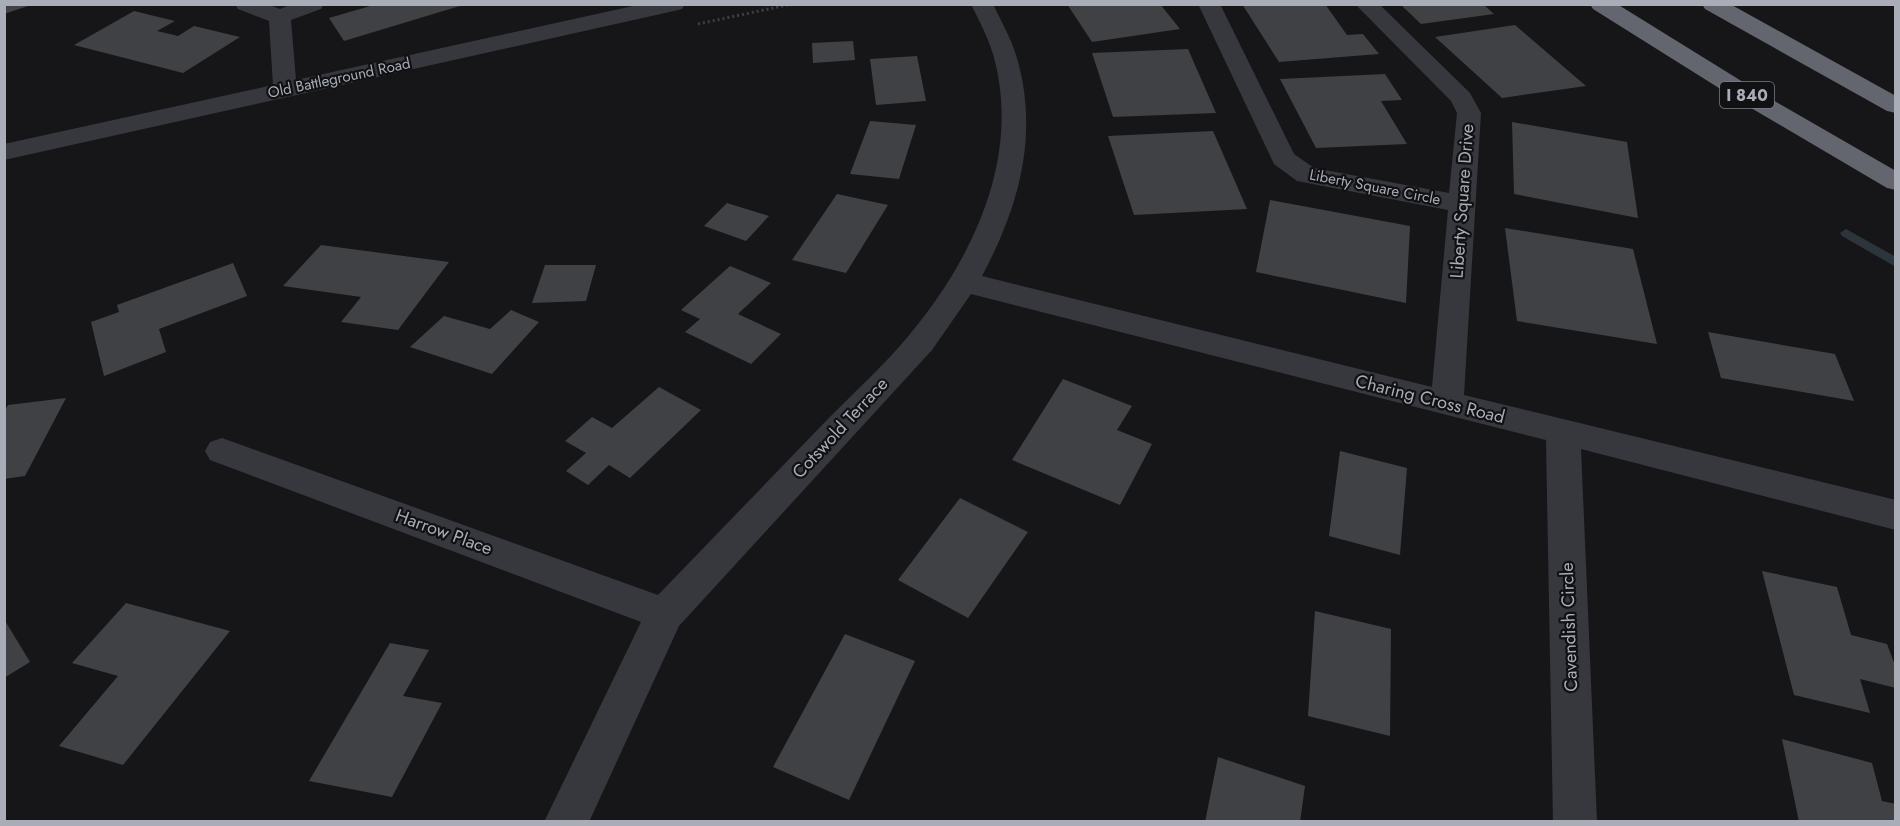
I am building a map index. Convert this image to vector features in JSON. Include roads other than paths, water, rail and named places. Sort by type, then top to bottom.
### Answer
[{"type":"highway","name":"I 840","points":[[1600,4],[1755,100],[1896,182]]},
{"type":"highway","points":[[1713,4],[1896,106]]},
{"type":"street","points":[[246,4],[280,17],[313,4]]},
{"type":"street","name":"Old Battleground Road","points":[[4,152],[674,4]]},
{"type":"street","name":"Cotswold Terrace","points":[[566,822],[665,614],[921,342],[964,282],[987,239],[1011,168],[1014,136],[1010,75],[996,33],[982,4]]},
{"type":"street","name":"Liberty Square Circle","points":[[1209,4],[1283,158],[1306,175],[1462,204]]},
{"type":"street","name":"Liberty Square Drive","points":[[1366,4],[1461,98],[1469,113],[1447,403]]},
{"type":"street","points":[[280,17],[285,90]]},
{"type":"street","name":"Charing Cross Road","points":[[964,282],[1896,515]]},
{"type":"street","name":"Cavendish Circle","points":[[1563,432],[1575,822]]},
{"type":"street","name":"Harrow Place","points":[[222,451],[665,614]]},
{"type":"waterway","points":[[1846,233],[1896,263]]}]
